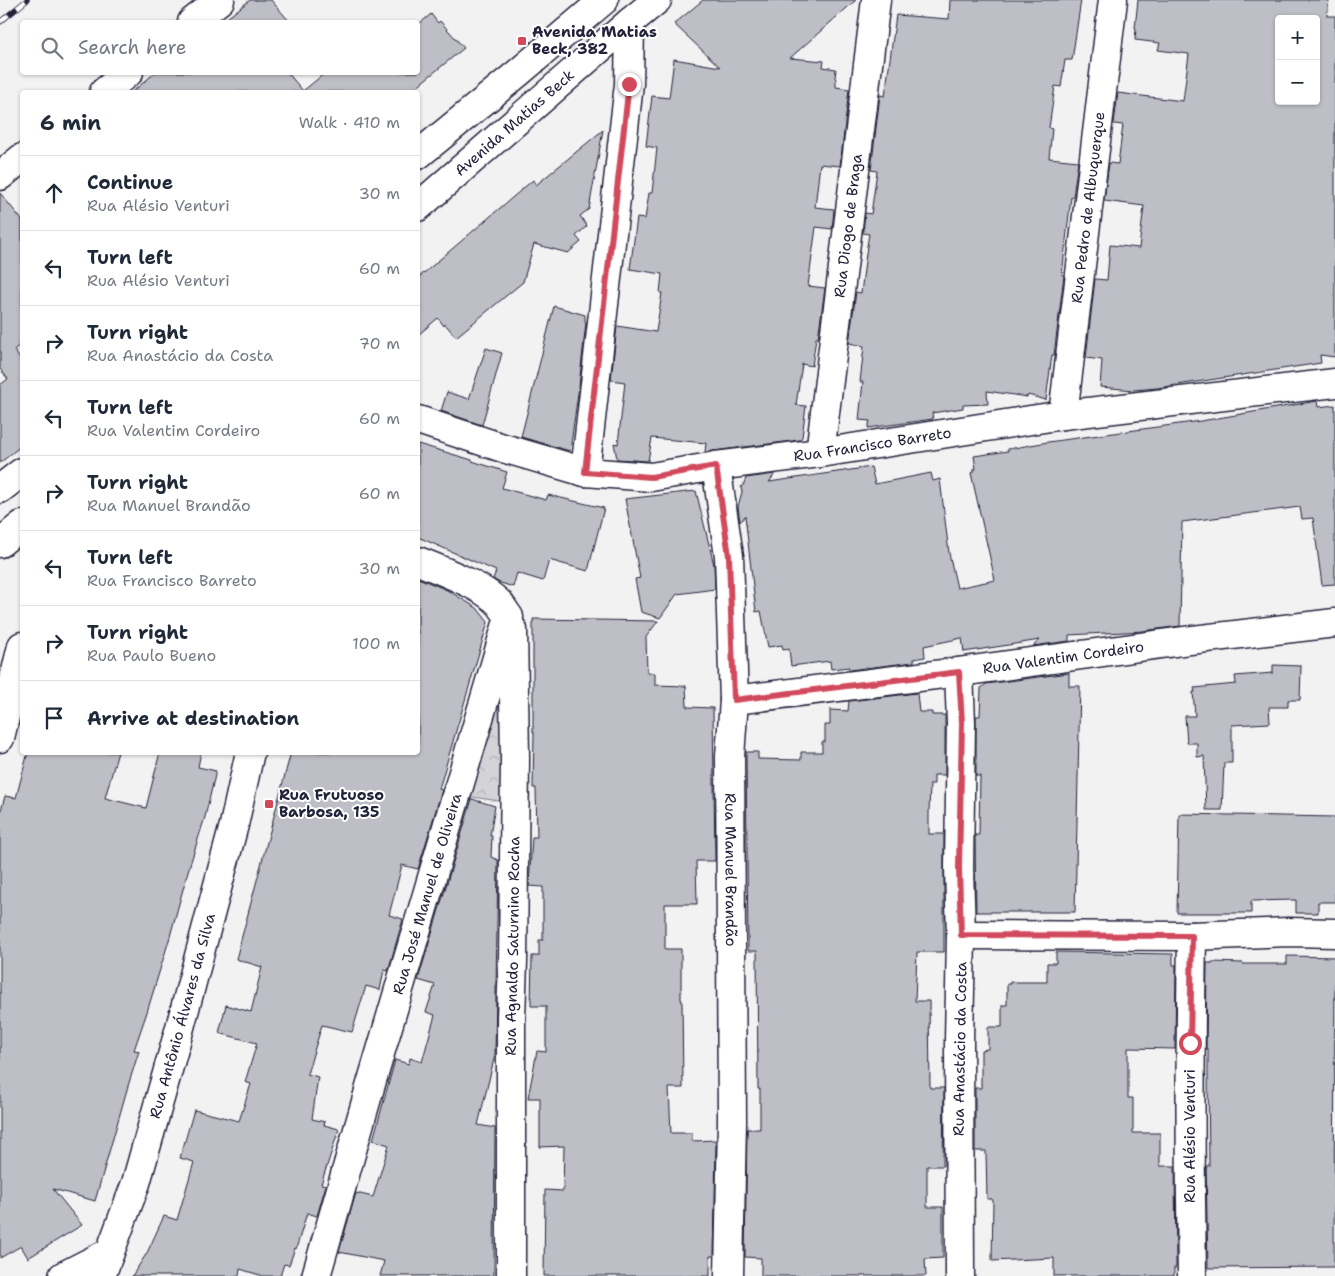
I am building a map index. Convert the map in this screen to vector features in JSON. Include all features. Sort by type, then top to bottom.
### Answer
[{"type":"street","points":[[195,20],[220,0]]},
{"type":"street","points":[[420,153],[604,0]]},
{"type":"street","name":"Avenida Matias Beck","points":[[420,205],[657,0]]},
{"type":"street","name":"Rua Diogo de Braga","points":[[820,453],[876,0]]},
{"type":"street","name":"Rua Pedro de Albuquerque","points":[[1062,415],[1113,0]]},
{"type":"street","points":[[585,472],[629,84],[630,22]]},
{"type":"street","points":[[0,176],[20,160]]},
{"type":"street","name":"Rua Francisco Barreto","points":[[420,421],[585,472],[651,477],[1062,415],[1335,383]]},
{"type":"street","name":"Rua Manuel Brandão","points":[[716,466],[729,556],[734,700],[730,756],[732,1121],[729,1276]]},
{"type":"street","points":[[0,489],[20,474]]},
{"type":"street","points":[[0,542],[20,527]]},
{"type":"street","points":[[420,562],[481,589],[500,604],[509,617]]},
{"type":"street","name":"Rua José Manuel de Oliveira","points":[[316,1276],[509,617]]},
{"type":"street","name":"Rua Agnaldo Saturnino Rocha","points":[[509,617],[514,633],[515,714],[511,1018],[511,1276]]},
{"type":"street","name":"Rua Valentim Cordeiro","points":[[734,700],[1335,623]]},
{"type":"street","points":[[0,738],[20,654]]},
{"type":"street","name":"Rua Anastácio da Costa","points":[[959,672],[962,723],[959,868],[961,935],[959,1042],[960,1276]]},
{"type":"street","name":"Rua Antônio Álvares da Silva","points":[[106,1264],[136,1183],[179,1031],[234,825],[249,755]]},
{"type":"street","points":[[961,935],[1192,936],[1288,932],[1335,933]]},
{"type":"street","name":"Rua Alésio Venturi","points":[[1192,936],[1190,1120],[1192,1276]]},
{"type":"street","points":[[63,1276],[106,1264]]},
{"type":"green space","points":[[505,665],[506,802],[466,796]]},
{"type":"building","points":[[250,0],[271,0],[288,20],[225,20]]},
{"type":"building","points":[[703,0],[856,0],[790,58],[824,61],[823,67],[836,69],[836,87],[849,89],[840,166],[820,164],[815,207],[834,209],[832,229],[816,227],[808,286],[825,288],[812,366],[802,364],[796,405],[806,406],[802,437],[800,440],[705,452],[706,443],[652,438],[648,461],[617,459],[614,443],[618,444],[625,382],[611,380],[617,326],[656,332],[662,293],[660,293],[662,274],[630,269],[637,218],[645,219],[649,193],[652,193],[657,148],[646,146],[652,96],[669,98],[674,59],[720,67],[674,24]]},
{"type":"building","points":[[950,0],[1081,0],[1072,60],[1065,60],[1061,87],[1055,86],[1049,128],[1052,129],[1049,158],[1078,161],[1073,197],[1071,197],[1062,275],[1064,275],[1054,355],[1052,355],[1046,400],[1028,395],[1027,397],[987,391],[988,404],[963,405],[963,408],[932,413],[933,419],[868,428],[870,421],[859,420],[863,382],[860,382],[864,346],[849,343],[856,292],[861,293],[869,234],[863,233],[865,213],[871,214],[877,171],[871,170],[880,95],[885,96],[896,15],[949,19]]},
{"type":"building","points":[[1138,0],[1329,0],[1327,16],[1335,16],[1335,357],[1320,355],[1321,363],[1157,388],[1134,390],[1100,387],[1102,360],[1086,358],[1095,279],[1107,280],[1110,245],[1139,248],[1144,206],[1104,201],[1109,163],[1118,164],[1123,125],[1114,124],[1118,93],[1183,101],[1189,54],[1158,50],[1160,43],[1135,40]]},
{"type":"building","points":[[431,14],[438,23],[440,21],[464,48],[412,90],[304,90],[322,75],[420,75],[420,23]]},
{"type":"building","points":[[152,75],[290,75],[302,90],[134,90]]},
{"type":"building","points":[[603,130],[589,209],[580,216],[587,226],[576,236],[581,242],[568,253],[534,244],[523,282],[456,337],[438,318],[420,333],[420,276],[533,180],[536,185]]},
{"type":"building","points":[[0,193],[20,218],[20,345],[14,350],[20,359],[20,447],[0,463],[0,385],[8,379],[0,369]]},
{"type":"building","points":[[554,306],[585,315],[586,322],[570,451],[521,437]]},
{"type":"building","points":[[486,348],[502,353],[482,425],[441,411],[447,392],[469,399]]},
{"type":"building","points":[[1317,401],[1318,407],[1335,405],[1335,584],[1322,585],[1313,518],[1302,519],[1300,507],[1182,522],[1180,626],[1143,631],[1069,635],[1069,641],[1033,646],[1040,640],[964,652],[962,638],[924,646],[925,657],[914,659],[914,662],[849,670],[849,667],[831,669],[830,661],[791,666],[789,649],[783,650],[782,645],[768,647],[761,611],[756,612],[745,516],[740,522],[738,506],[742,492],[741,487],[746,478],[775,474],[769,482],[871,467],[875,484],[931,473],[933,481],[940,479],[949,553],[957,588],[995,580],[971,473],[976,469],[974,456],[1048,442],[1201,421]]},
{"type":"building","points":[[420,445],[507,472],[502,488],[546,500],[548,495],[604,508],[588,571],[549,560],[543,581],[517,573],[513,587],[493,579],[496,571],[420,538]]},
{"type":"building","points":[[696,491],[714,565],[715,589],[677,594],[660,618],[641,612],[635,579],[640,578],[625,499]]},
{"type":"building","points":[[420,579],[447,590],[477,608],[488,622],[439,789],[442,790],[418,869],[402,865],[389,915],[403,919],[388,971],[384,970],[380,990],[366,986],[352,1032],[322,1025],[307,1074],[318,1077],[312,1119],[325,1122],[324,1125],[339,1129],[321,1184],[326,1185],[317,1216],[307,1213],[296,1249],[289,1265],[284,1264],[280,1276],[263,1276],[240,1269],[239,1276],[132,1276],[147,1253],[164,1216],[177,1220],[194,1162],[180,1158],[194,1110],[239,1121],[251,1084],[245,1082],[257,1043],[219,1033],[226,1005],[251,1012],[262,967],[236,959],[290,755],[420,755]]},
{"type":"building","points":[[533,619],[658,621],[646,637],[647,673],[655,673],[655,685],[686,686],[687,707],[713,708],[715,861],[696,861],[697,904],[665,904],[665,949],[681,949],[683,1088],[669,1088],[671,1133],[692,1133],[692,1141],[716,1140],[714,1256],[710,1256],[710,1276],[544,1276],[545,1190],[563,1191],[564,1146],[540,1147],[540,1098],[528,1098],[537,1051],[546,1052],[546,1006],[531,1006],[532,956],[539,956],[539,940],[543,940],[543,887],[529,886],[532,837],[537,837],[536,788],[533,788]]},
{"type":"building","points":[[1273,665],[1301,666],[1300,700],[1288,700],[1288,707],[1269,707],[1270,723],[1232,725],[1232,763],[1224,763],[1222,810],[1206,810],[1204,756],[1197,757],[1197,743],[1187,743],[1185,716],[1195,716],[1194,688],[1236,684],[1235,676],[1273,673]]},
{"type":"building","points":[[1069,673],[1069,686],[1080,686],[1075,912],[976,912],[975,835],[979,835],[980,776],[976,776],[976,716],[980,716],[981,688],[986,684]]},
{"type":"building","points":[[917,693],[919,712],[945,715],[945,775],[934,775],[934,784],[930,784],[929,814],[929,834],[944,834],[944,952],[917,952],[915,1001],[929,1001],[930,1088],[944,1088],[943,1166],[927,1166],[927,1207],[943,1207],[943,1258],[925,1259],[926,1276],[761,1276],[761,1258],[745,1257],[747,1129],[760,1129],[757,951],[748,951],[746,752],[758,752],[758,759],[801,760],[801,752],[822,752],[822,742],[825,742],[825,725],[830,725],[830,710],[848,711],[849,701]]},
{"type":"building","points":[[27,755],[117,755],[105,798],[146,808],[159,755],[200,755],[198,767],[216,771],[205,817],[169,940],[134,1050],[139,1051],[95,1201],[53,1189],[82,1225],[28,1258],[21,1246],[0,1258],[0,814],[5,796],[16,798]]},
{"type":"building","points":[[472,799],[495,806],[490,836],[492,836],[491,857],[498,860],[495,1055],[478,1125],[495,1128],[494,1276],[380,1276],[384,1261],[339,1252],[356,1193],[373,1197],[389,1145],[373,1140],[395,1060],[409,1064],[410,1058],[422,1062],[435,1015],[426,1012],[435,985],[418,980]]},
{"type":"building","points":[[1179,814],[1335,817],[1335,902],[1318,902],[1318,913],[1296,913],[1296,900],[1251,901],[1251,913],[1177,913]]},
{"type":"building","points":[[1056,952],[1173,954],[1173,965],[1176,965],[1175,1049],[1128,1048],[1128,1098],[1133,1098],[1133,1133],[1160,1133],[1160,1166],[1175,1166],[1176,1268],[1174,1268],[1174,1276],[1054,1276],[1054,1258],[992,1261],[993,1201],[992,1199],[987,1199],[986,1151],[975,1151],[975,1088],[981,1088],[981,1050],[988,1049],[988,1027],[1002,1027],[1002,1005],[1007,1005],[1007,984],[1010,984],[1010,982],[1047,982],[1047,963],[1056,963]]},
{"type":"building","points":[[1287,956],[1335,957],[1334,1267],[1208,1268],[1206,1166],[1209,1166],[1208,1049],[1206,1049],[1207,963],[1287,964]]},
{"type":"railway","points":[[0,22],[27,0]]},
{"type":"place","name":"Avenida Matias Beck, 382","points":[[522,41]]},
{"type":"place","name":"Rua Frutuoso Barbosa, 135","points":[[269,804]]},
{"type":"route","points":[[629,84],[585,472],[651,477],[716,466],[729,556],[734,700],[959,672],[962,723],[959,868],[961,935],[1192,936],[1190,1043]]}]
